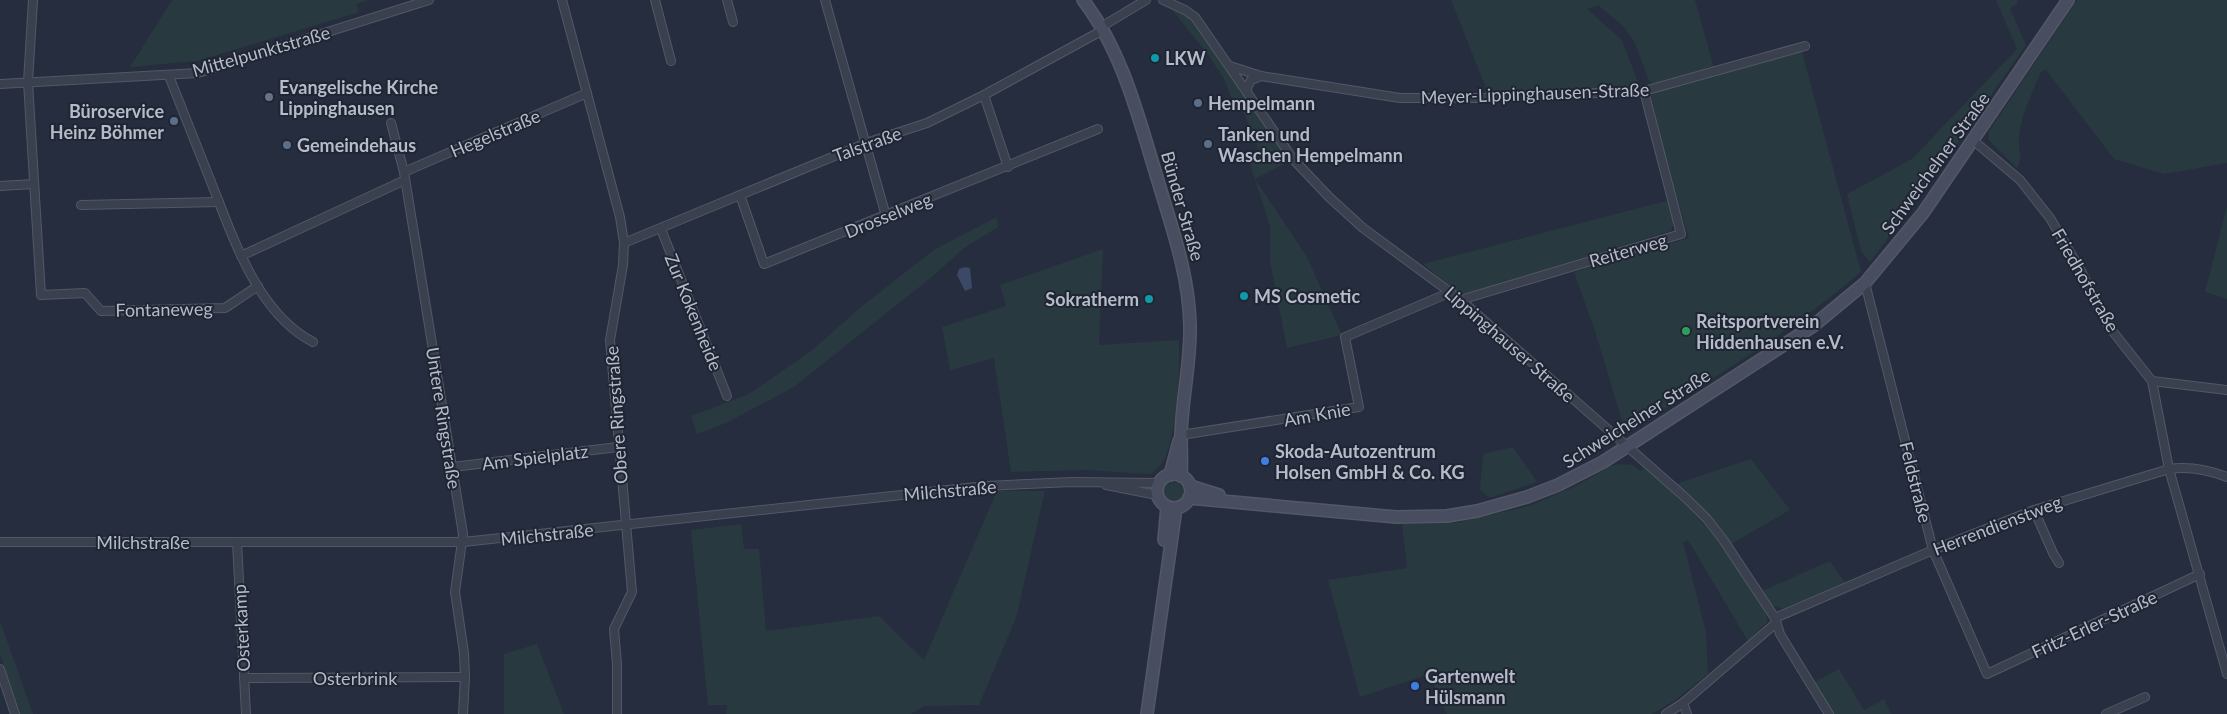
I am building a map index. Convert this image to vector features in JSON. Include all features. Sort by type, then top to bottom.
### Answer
[{"type":"street","points":[[0,186],[34,184],[28,82],[33,0]]},
{"type":"street","name":"Mittelpunktstraße","points":[[0,84],[169,76],[198,72],[429,0]]},
{"type":"street","name":"Obere Ringstraße","points":[[562,0],[620,217],[624,243],[623,265],[610,340],[632,592],[614,629],[617,664],[617,714]]},
{"type":"street","points":[[655,0],[671,61]]},
{"type":"street","points":[[727,0],[733,22]]},
{"type":"street","points":[[825,0],[886,216]]},
{"type":"street","name":"Bünder Straße","points":[[1083,0],[1102,28],[1133,101],[1176,241],[1186,286],[1190,325],[1189,360],[1181,435],[1183,452],[1176,476]]},
{"type":"street","points":[[1102,28],[1146,0]]},
{"type":"street","name":"Lippinghauser Straße","points":[[1163,0],[1186,10],[1195,17],[1293,159],[1329,196],[1363,228],[1462,301],[1687,499],[1707,519],[1776,620],[1789,650],[1828,714]]},
{"type":"street","name":"Schweichelner Straße","points":[[1190,492],[1260,503],[1421,518],[1462,514],[1499,506],[1558,485],[1603,462],[1813,326],[1865,283],[1923,213],[1974,141],[2068,0]]},
{"type":"street","name":"Talstraße","points":[[624,243],[866,143],[927,123],[984,95],[1102,28]]},
{"type":"street","name":"Meyer-Lippinghausen-Straße","points":[[1230,66],[1261,76],[1400,98],[1481,98],[1644,91],[1805,46]]},
{"type":"street","points":[[169,76],[241,256],[258,286],[277,311],[297,333],[313,342]]},
{"type":"street","points":[[1246,90],[1251,80],[1261,76]]},
{"type":"street","name":"Reiterweg","points":[[1462,301],[1681,234],[1644,91]]},
{"type":"street","name":"Hegelstraße","points":[[241,256],[404,176],[587,93]]},
{"type":"street","points":[[984,95],[1008,167]]},
{"type":"street","name":"Untere Ringstraße","points":[[391,123],[404,176],[453,467],[463,542],[455,592],[464,653],[463,714]]},
{"type":"street","name":"Drosselweg","points":[[740,195],[764,264],[1008,167],[1098,129]]},
{"type":"street","name":"Friedhofstraße","points":[[1974,141],[2020,180],[2050,218],[2081,271],[2110,328],[2152,381],[2169,468],[2227,674]]},
{"type":"street","name":"Fontaneweg","points":[[34,184],[41,295],[85,293],[101,311],[226,308],[258,286]]},
{"type":"street","points":[[81,205],[219,202]]},
{"type":"street","name":"Zur Kokenheide","points":[[661,229],[728,396]]},
{"type":"street","name":"Feldstraße","points":[[1865,283],[1933,550],[1988,674]]},
{"type":"street","name":"Am Knie","points":[[1181,435],[1359,407],[1345,338],[1451,292]]},
{"type":"street","points":[[2152,381],[2227,390]]},
{"type":"street","name":"Am Spielplatz","points":[[453,467],[618,447]]},
{"type":"street","name":"Herrendienstweg","points":[[1666,714],[1683,704],[1776,620],[1933,550],[2034,510],[2169,468],[2197,469],[2227,477]]},
{"type":"street","points":[[1176,476],[1190,492],[1184,505],[1171,507],[1159,500],[1157,495],[1159,483],[1176,476]]},
{"type":"street","name":"Milchstraße","points":[[1092,482],[1157,495]]},
{"type":"street","name":"Milchstraße","points":[[0,542],[463,542],[986,486],[1092,482],[1159,483]]},
{"type":"street","points":[[1147,714],[1171,507]]},
{"type":"street","points":[[2034,510],[2053,553],[2060,563]]},
{"type":"street","name":"Osterkamp","points":[[237,542],[246,714]]},
{"type":"street","name":"Fritz-Erler-Straße","points":[[1988,674],[2200,574]]},
{"type":"street","points":[[0,669],[15,714]]},
{"type":"street","name":"Osterbrink","points":[[244,678],[465,678]]},
{"type":"street","points":[[2106,714],[2145,697]]},
{"type":"street","points":[[1683,704],[1687,714]]},
{"type":"shaded area","points":[[172,0],[369,0],[356,4],[359,12],[197,61],[130,67]]},
{"type":"shaded area","points":[[1451,0],[1695,0],[1714,68],[1655,84],[1649,81],[1635,43],[1623,26],[1598,5],[1587,9],[1622,40],[1640,88],[1488,93]]},
{"type":"shaded area","points":[[1996,0],[2017,0],[2018,3],[2010,8],[2026,45],[1955,147],[1870,262],[1861,251],[1847,194],[1912,159],[2017,49]]},
{"type":"shaded area","points":[[2077,0],[2227,0],[2227,163],[2164,174],[2114,159],[2046,70],[2041,72],[2021,123],[2020,158],[2017,168],[1989,140],[1989,131]]},
{"type":"shaded area","points":[[1170,7],[1177,9],[1195,22],[1290,161],[1255,179],[1307,257],[1342,335],[1287,348],[1270,261],[1270,226],[1248,158],[1260,152],[1244,113],[1236,109],[1224,79],[1209,56]]},
{"type":"shaded area","points":[[1802,52],[1861,272],[1776,337],[1626,434],[1594,328],[1574,272],[1689,238],[1669,173],[1651,95],[1654,92]]},
{"type":"shaded area","points":[[1670,200],[1674,221],[1671,231],[1461,295],[1423,264]]},
{"type":"shaded area","points":[[2227,206],[2227,299],[2205,292]]},
{"type":"shaded area","points":[[997,217],[998,227],[964,248],[933,276],[794,387],[726,423],[697,434],[691,416],[749,394],[811,351],[861,307],[935,249]]},
{"type":"shaded area","points":[[1103,249],[1099,345],[1179,340],[1176,404],[1167,453],[1161,464],[1151,474],[1085,470],[1011,472],[994,358],[950,370],[942,327],[1006,306],[1000,285]]},
{"type":"shaded area","points":[[1513,447],[1537,482],[1490,498],[1480,490],[1483,454]]},
{"type":"shaded area","points":[[1751,459],[1790,510],[1731,544],[1693,497],[1676,484]]},
{"type":"shaded area","points":[[1619,464],[1632,465],[1640,471],[1644,468],[1681,500],[1728,554],[1755,594],[1767,616],[1767,622],[1748,641],[1688,540],[1683,542],[1706,632],[1708,674],[1675,700],[1652,714],[1447,714],[1429,674],[1360,697],[1328,580],[1407,568],[1402,524],[1455,523],[1529,506],[1576,486],[1611,466]]},
{"type":"shaded area","points":[[1174,482],[1181,485],[1184,492],[1181,499],[1174,502],[1167,499],[1164,492],[1167,485]]},
{"type":"shaded area","points":[[997,491],[1045,491],[1016,618],[979,705],[924,706],[911,714],[726,714],[727,705],[708,705],[691,530],[741,524],[744,549],[759,549],[766,631],[879,616],[924,660]]},
{"type":"shaded area","points":[[1830,561],[1845,583],[1783,609],[1771,605],[1762,591]]},
{"type":"shaded area","points":[[0,621],[33,714],[19,714],[20,712],[0,654]]},
{"type":"shaded area","points":[[537,644],[564,714],[504,714],[504,654]]},
{"type":"shaded area","points":[[1839,669],[1864,710],[1884,699],[1891,714],[1832,714],[1813,683]]},
{"type":"water","points":[[970,268],[972,288],[965,291],[957,275],[959,269]]},
{"type":"place","name":"LKW","points":[[1155,58]]},
{"type":"place","name":"Evangelische Kirche Lippinghausen","points":[[269,97]]},
{"type":"place","name":"Hempelmann","points":[[1198,103]]},
{"type":"place","name":"Büroservice Heinz Böhmer","points":[[174,121]]},
{"type":"place","name":"Tanken und Waschen Hempelmann","points":[[1208,144]]},
{"type":"place","name":"Gemeindehaus","points":[[287,145]]},
{"type":"place","name":"MS Cosmetic","points":[[1244,296]]},
{"type":"place","name":"Sokratherm","points":[[1149,299]]},
{"type":"place","name":"Reitsportverein Hiddenhausen e.V.","points":[[1686,331]]},
{"type":"place","name":"Skoda-Autozentrum Holsen GmbH & Co. KG","points":[[1265,461]]},
{"type":"place","name":"Gartenwelt Hülsmann","points":[[1415,686]]}]
